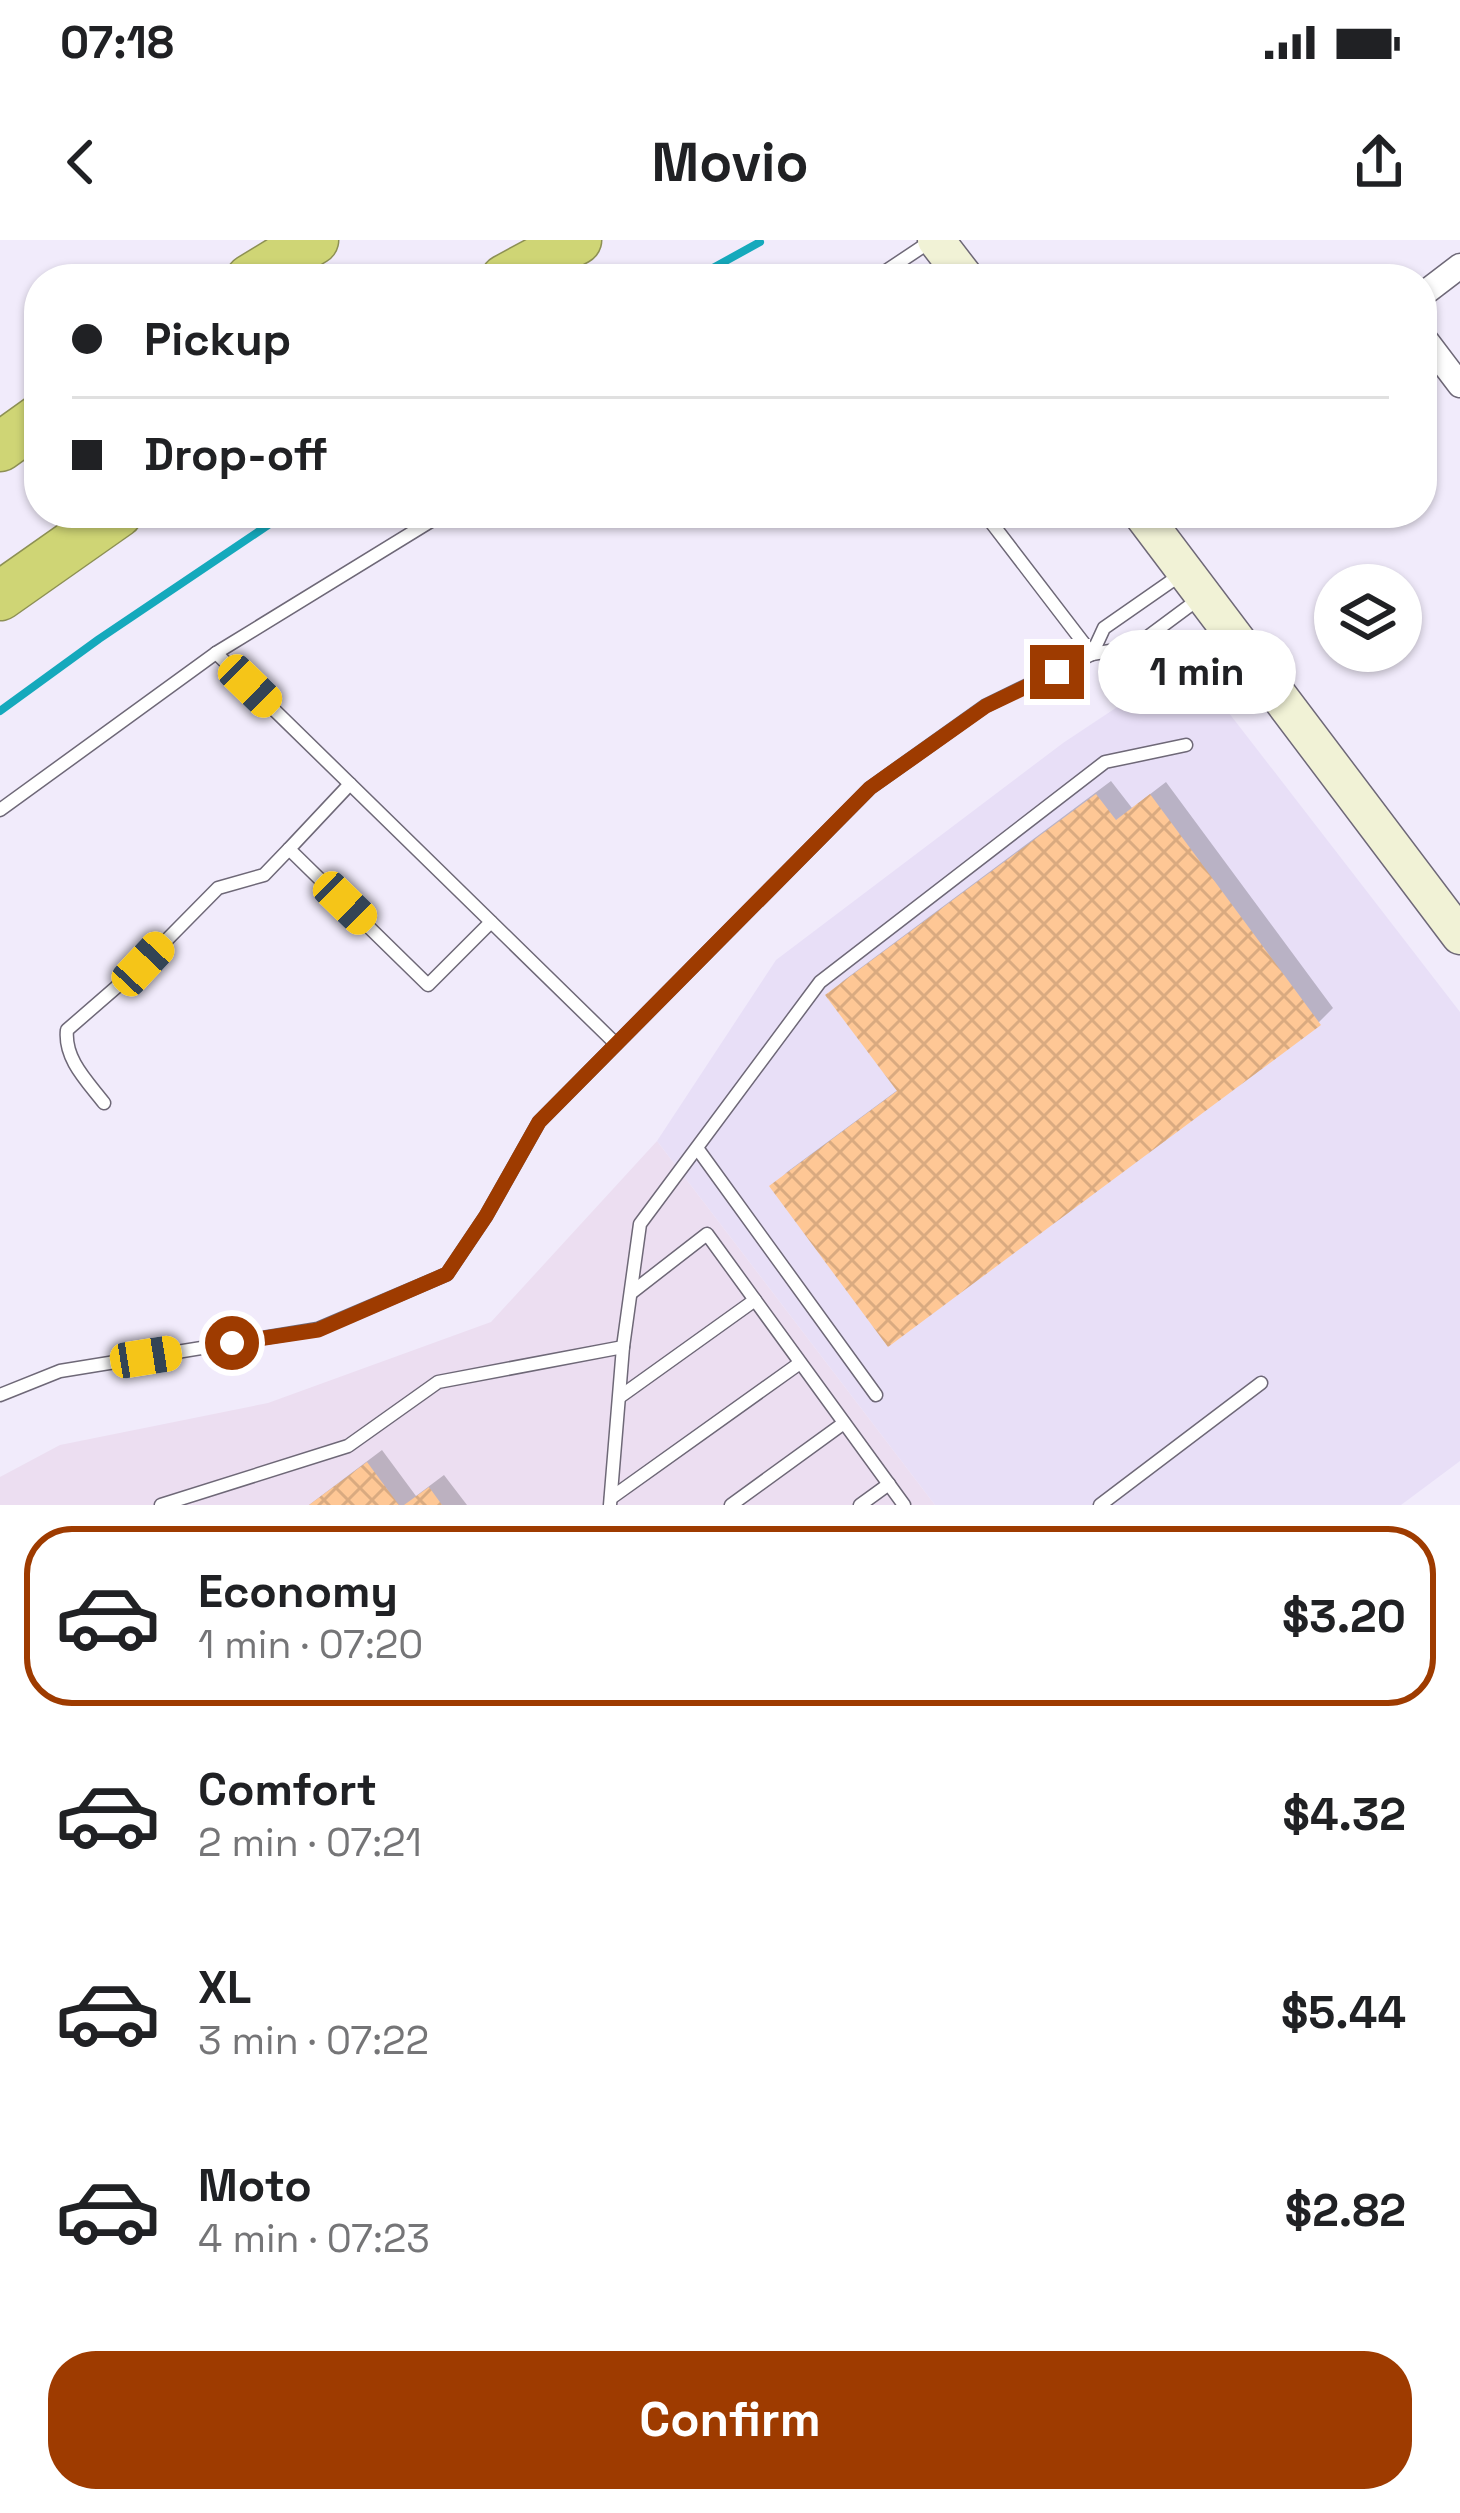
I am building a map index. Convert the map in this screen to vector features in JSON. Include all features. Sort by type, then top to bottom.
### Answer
[{"type":"highway","points":[[275,264],[314,240]]},
{"type":"highway","points":[[533,264],[577,240]]},
{"type":"highway","points":[[0,596],[97,528]]},
{"type":"main road","points":[[934,240],[953,264]]},
{"type":"main road","points":[[1153,528],[1460,936]]},
{"type":"street","points":[[1437,355],[1460,385]]},
{"type":"lane","points":[[897,264],[934,240]]},
{"type":"lane","points":[[0,810],[216,653],[420,528]]},
{"type":"lane","points":[[995,528],[1092,654]]},
{"type":"lane","points":[[1092,654],[1104,628],[1195,583]]},
{"type":"lane","points":[[0,1395],[60,1371],[318,1330],[447,1274],[539,1122],[870,788],[986,706],[1092,654],[1134,647],[1195,583]]},
{"type":"lane","points":[[216,653],[616,1044]]},
{"type":"lane","points":[[611,1502],[623,1347],[640,1224],[820,982],[1105,762],[1186,745]]},
{"type":"lane","points":[[104,1103],[68,1050],[67,1030],[143,964],[218,888],[263,874],[350,784]]},
{"type":"lane","points":[[289,849],[428,985],[491,922]]},
{"type":"lane","points":[[697,1148],[876,1396]]},
{"type":"lane","points":[[631,1292],[707,1234],[904,1505]]},
{"type":"lane","points":[[621,1396],[755,1300]]},
{"type":"lane","points":[[161,1505],[347,1446],[438,1382],[623,1347]]},
{"type":"lane","points":[[611,1502],[800,1363]]},
{"type":"lane","points":[[1100,1505],[1262,1383]]},
{"type":"lane","points":[[731,1505],[844,1423]]},
{"type":"lane","points":[[860,1505],[889,1484]]},
{"type":"shaded area","points":[[1188,660],[1460,1012],[1460,1461],[1401,1505],[935,1505],[657,1141],[776,960],[1063,743]]},
{"type":"shaded area","points":[[657,1141],[935,1505],[0,1505],[0,1477],[60,1445],[268,1403],[491,1322]]},
{"type":"building","points":[[1096,794],[1116,820],[1150,794],[1321,1025],[888,1347],[769,1186],[897,1091],[825,995]]},
{"type":"building","points":[[367,1462],[399,1505],[309,1505]]},
{"type":"building","points":[[429,1487],[442,1505],[404,1505]]},
{"type":"waterway","points":[[720,264],[760,242]]},
{"type":"waterway","points":[[0,711],[264,528]]},
{"type":"route","points":[[232,1343],[318,1330],[447,1274],[539,1122],[870,788],[986,706],[1057,672]]}]
